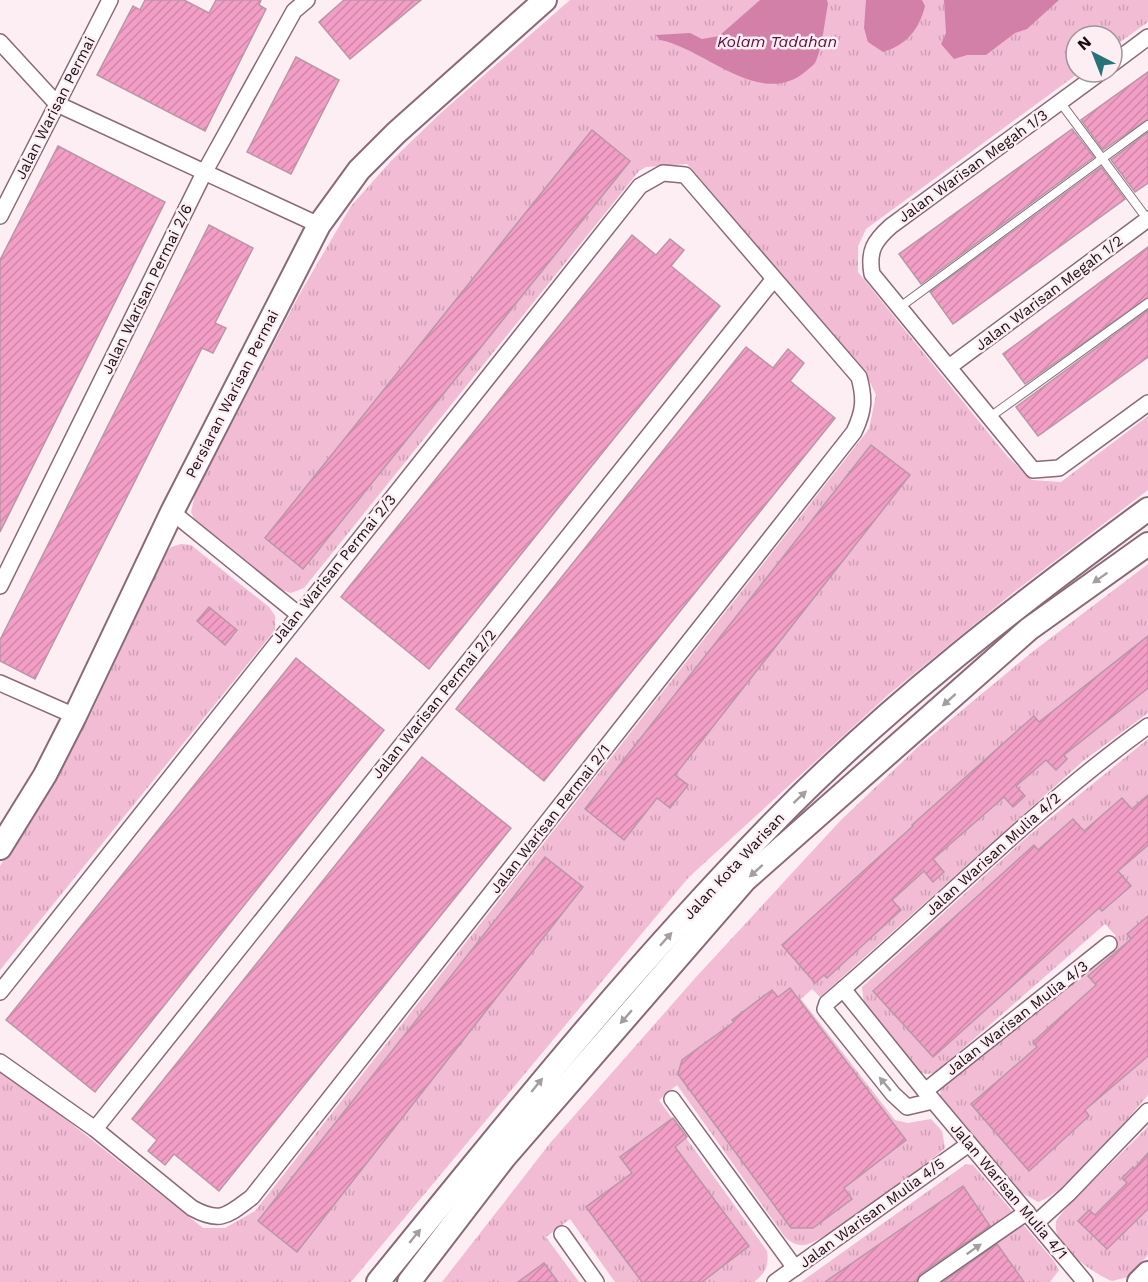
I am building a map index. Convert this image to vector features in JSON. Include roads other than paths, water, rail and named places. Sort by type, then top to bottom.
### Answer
[{"type":"street","name":"Jalan Warisan Permai","points":[[0,216],[110,0]]},
{"type":"street","name":"Jalan Warisan Permai 2/6","points":[[0,586],[204,173],[294,11],[307,0]]},
{"type":"street","name":"Persiaran Warisan Permai","points":[[0,848],[45,775],[172,513],[319,225],[359,170],[396,133],[545,0]]},
{"type":"street","points":[[1124,55],[1148,37]]},
{"type":"street","points":[[0,42],[57,104],[319,225]]},
{"type":"street","name":"Jalan Warisan Megah 1/3","points":[[900,307],[872,274],[871,254],[877,238],[1085,84]]},
{"type":"street","name":"Jalan Warisan Permai 2/3","points":[[0,992],[640,186],[663,173],[685,175],[772,280]]},
{"type":"street","name":"Jalan Warisan Megah 1/2","points":[[949,367],[1148,219]]},
{"type":"street","name":"Jalan Warisan Permai 2/1","points":[[95,1129],[192,1208],[209,1217],[231,1213],[252,1197],[854,432],[863,412],[864,397],[859,377],[772,280]]},
{"type":"street","name":"Jalan Warisan Permai 2/2","points":[[95,1129],[772,280]]},
{"type":"street","points":[[900,307],[1033,470],[1059,468],[1148,402]]},
{"type":"street","name":"Jalan Kota Warisan","points":[[378,1282],[546,1074],[702,898],[778,818],[918,688],[1026,599],[1148,509]]},
{"type":"street","points":[[172,513],[298,614]]},
{"type":"street","name":"Jalan Kota Warisan","points":[[409,1282],[504,1158],[745,880],[1029,628],[1148,544]]},
{"type":"street","points":[[0,683],[75,716]]},
{"type":"street","name":"Jalan Warisan Mulia 4/2","points":[[843,989],[1001,844],[1095,764],[1148,726]]},
{"type":"street","name":"Jalan Warisan Mulia 4/3","points":[[929,1096],[1109,944]]},
{"type":"street","points":[[843,989],[827,1003],[825,1010],[855,1048],[907,1107],[929,1096]]},
{"type":"street","name":"Jalan Warisan Mulia 4/1","points":[[843,989],[1083,1281]]},
{"type":"street","points":[[0,1062],[95,1129]]},
{"type":"street","points":[[672,1099],[795,1268]]},
{"type":"street","points":[[926,1282],[1068,1194],[1148,1111]]},
{"type":"street","name":"Jalan Warisan Mulia 4/5","points":[[775,1282],[969,1144]]},
{"type":"street","points":[[562,1234],[596,1282]]},
{"type":"street","points":[[1139,1282],[1148,1273]]},
{"type":"lane","points":[[1060,102],[1148,219]]},
{"type":"lane","points":[[900,307],[1148,125]]},
{"type":"lane","points":[[990,417],[1148,303]]},
{"type":"water","name":"Kolam Tadahan","points":[[760,0],[827,0],[820,50],[815,63],[788,82],[770,84],[751,80],[677,45],[660,40],[656,35],[690,33],[702,39],[719,36]]},
{"type":"water","name":"Kolam Tadahan","points":[[866,0],[922,0],[925,6],[915,29],[905,41],[883,52],[868,42],[864,28]]},
{"type":"water","points":[[944,0],[1059,0],[1027,29],[1015,33],[986,55],[967,55],[954,59],[941,44],[946,33]]}]
